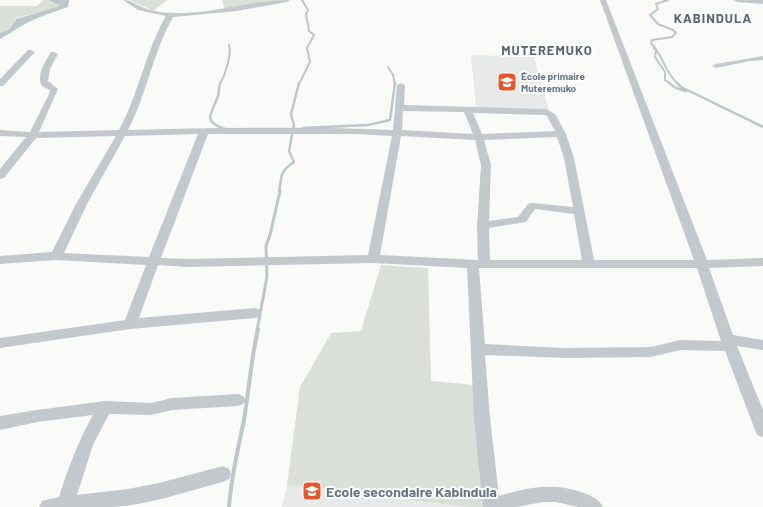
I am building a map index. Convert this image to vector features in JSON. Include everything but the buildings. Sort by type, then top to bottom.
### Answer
[{"type":"street","points":[[126,0],[140,9],[170,15],[237,9],[287,0]]},
{"type":"street","points":[[604,0],[763,430]]},
{"type":"street","points":[[737,0],[763,2]]},
{"type":"street","points":[[56,256],[67,228],[122,133],[141,93],[154,46],[161,29],[170,15]]},
{"type":"street","points":[[0,84],[31,52]]},
{"type":"street","points":[[0,176],[33,135],[53,94],[54,88],[45,84],[44,79],[48,65],[54,54]]},
{"type":"street","points":[[716,66],[763,58]]},
{"type":"street","points":[[373,259],[397,133],[401,84]]},
{"type":"street","points":[[399,108],[549,112],[561,134],[569,158],[589,263]]},
{"type":"street","points":[[467,109],[478,137],[486,165],[483,226],[478,264],[478,349],[482,418],[491,506],[526,496],[546,493],[571,497],[594,507]]},
{"type":"street","points":[[130,324],[174,204],[204,131]]},
{"type":"street","points":[[0,133],[33,135],[204,131],[357,131],[478,137],[561,134]]},
{"type":"street","points":[[483,226],[522,220],[532,206],[546,206],[579,211]]},
{"type":"street","points":[[0,260],[56,256],[154,260],[187,263],[373,259],[478,264],[702,264],[763,262]]},
{"type":"street","points":[[0,343],[130,324],[255,313]]},
{"type":"street","points":[[478,349],[565,353],[651,352],[680,345],[730,343],[763,345]]},
{"type":"street","points":[[0,423],[105,406],[151,409],[172,404],[238,400]]},
{"type":"street","points":[[66,504],[76,468],[85,444],[105,406]]},
{"type":"street","points":[[48,507],[151,492],[223,474]]},
{"type":"shaded area","points":[[43,0],[48,0],[59,5],[58,8],[16,18],[10,29],[0,33],[0,6],[37,6]]},
{"type":"shaded area","points":[[48,0],[69,0],[68,7],[47,14],[23,25],[0,39],[0,33],[10,29],[16,19],[58,7],[59,5]]},
{"type":"shaded area","points":[[130,0],[167,0],[153,11]]},
{"type":"shaded area","points":[[222,0],[282,0],[225,11]]},
{"type":"shaded area","name":"École primaire Muteremuko","points":[[471,55],[534,57],[549,110],[476,108]]},
{"type":"shaded area","points":[[381,265],[428,268],[431,381],[475,385],[483,507],[467,507],[287,485],[300,387],[331,333],[361,331]]},
{"type":"shaded area","name":"Ecole secondaire Kabindula","points":[[287,485],[391,498],[467,507],[282,507]]},
{"type":"waterway","points":[[299,84],[310,62],[307,48],[314,35],[309,31],[306,14],[308,10],[302,0]]},
{"type":"waterway","points":[[668,0],[656,4],[658,9],[650,15],[658,24],[673,30],[676,33],[672,37],[652,40],[651,43],[670,75],[681,87],[763,127]]},
{"type":"waterway","points":[[220,84],[229,59],[229,45]]},
{"type":"waterway","points":[[654,48],[656,50],[655,57],[665,72],[665,80],[671,84]]},
{"type":"waterway","points":[[388,67],[393,75],[395,84]]},
{"type":"waterway","points":[[220,83],[218,96],[210,116],[213,123],[225,129]]},
{"type":"waterway","points":[[279,192],[283,172],[294,162],[289,151],[294,125],[291,114],[299,83]]},
{"type":"waterway","points":[[669,83],[676,88],[686,91]]},
{"type":"waterway","points":[[303,128],[368,125],[390,120],[395,84]]},
{"type":"waterway","points":[[257,330],[267,277],[266,246],[280,191]]},
{"type":"waterway","points":[[229,507],[233,474],[244,420],[258,329]]},
{"type":"place","name":"École primaire Muteremuko","points":[[507,82]]},
{"type":"place","name":"Ecole secondaire Kabindula","points":[[312,491]]},
{"type":"district","name":"KABINDULA","points":[[713,18]]},
{"type":"district","name":"MUTEREMUKO","points":[[547,50]]}]
